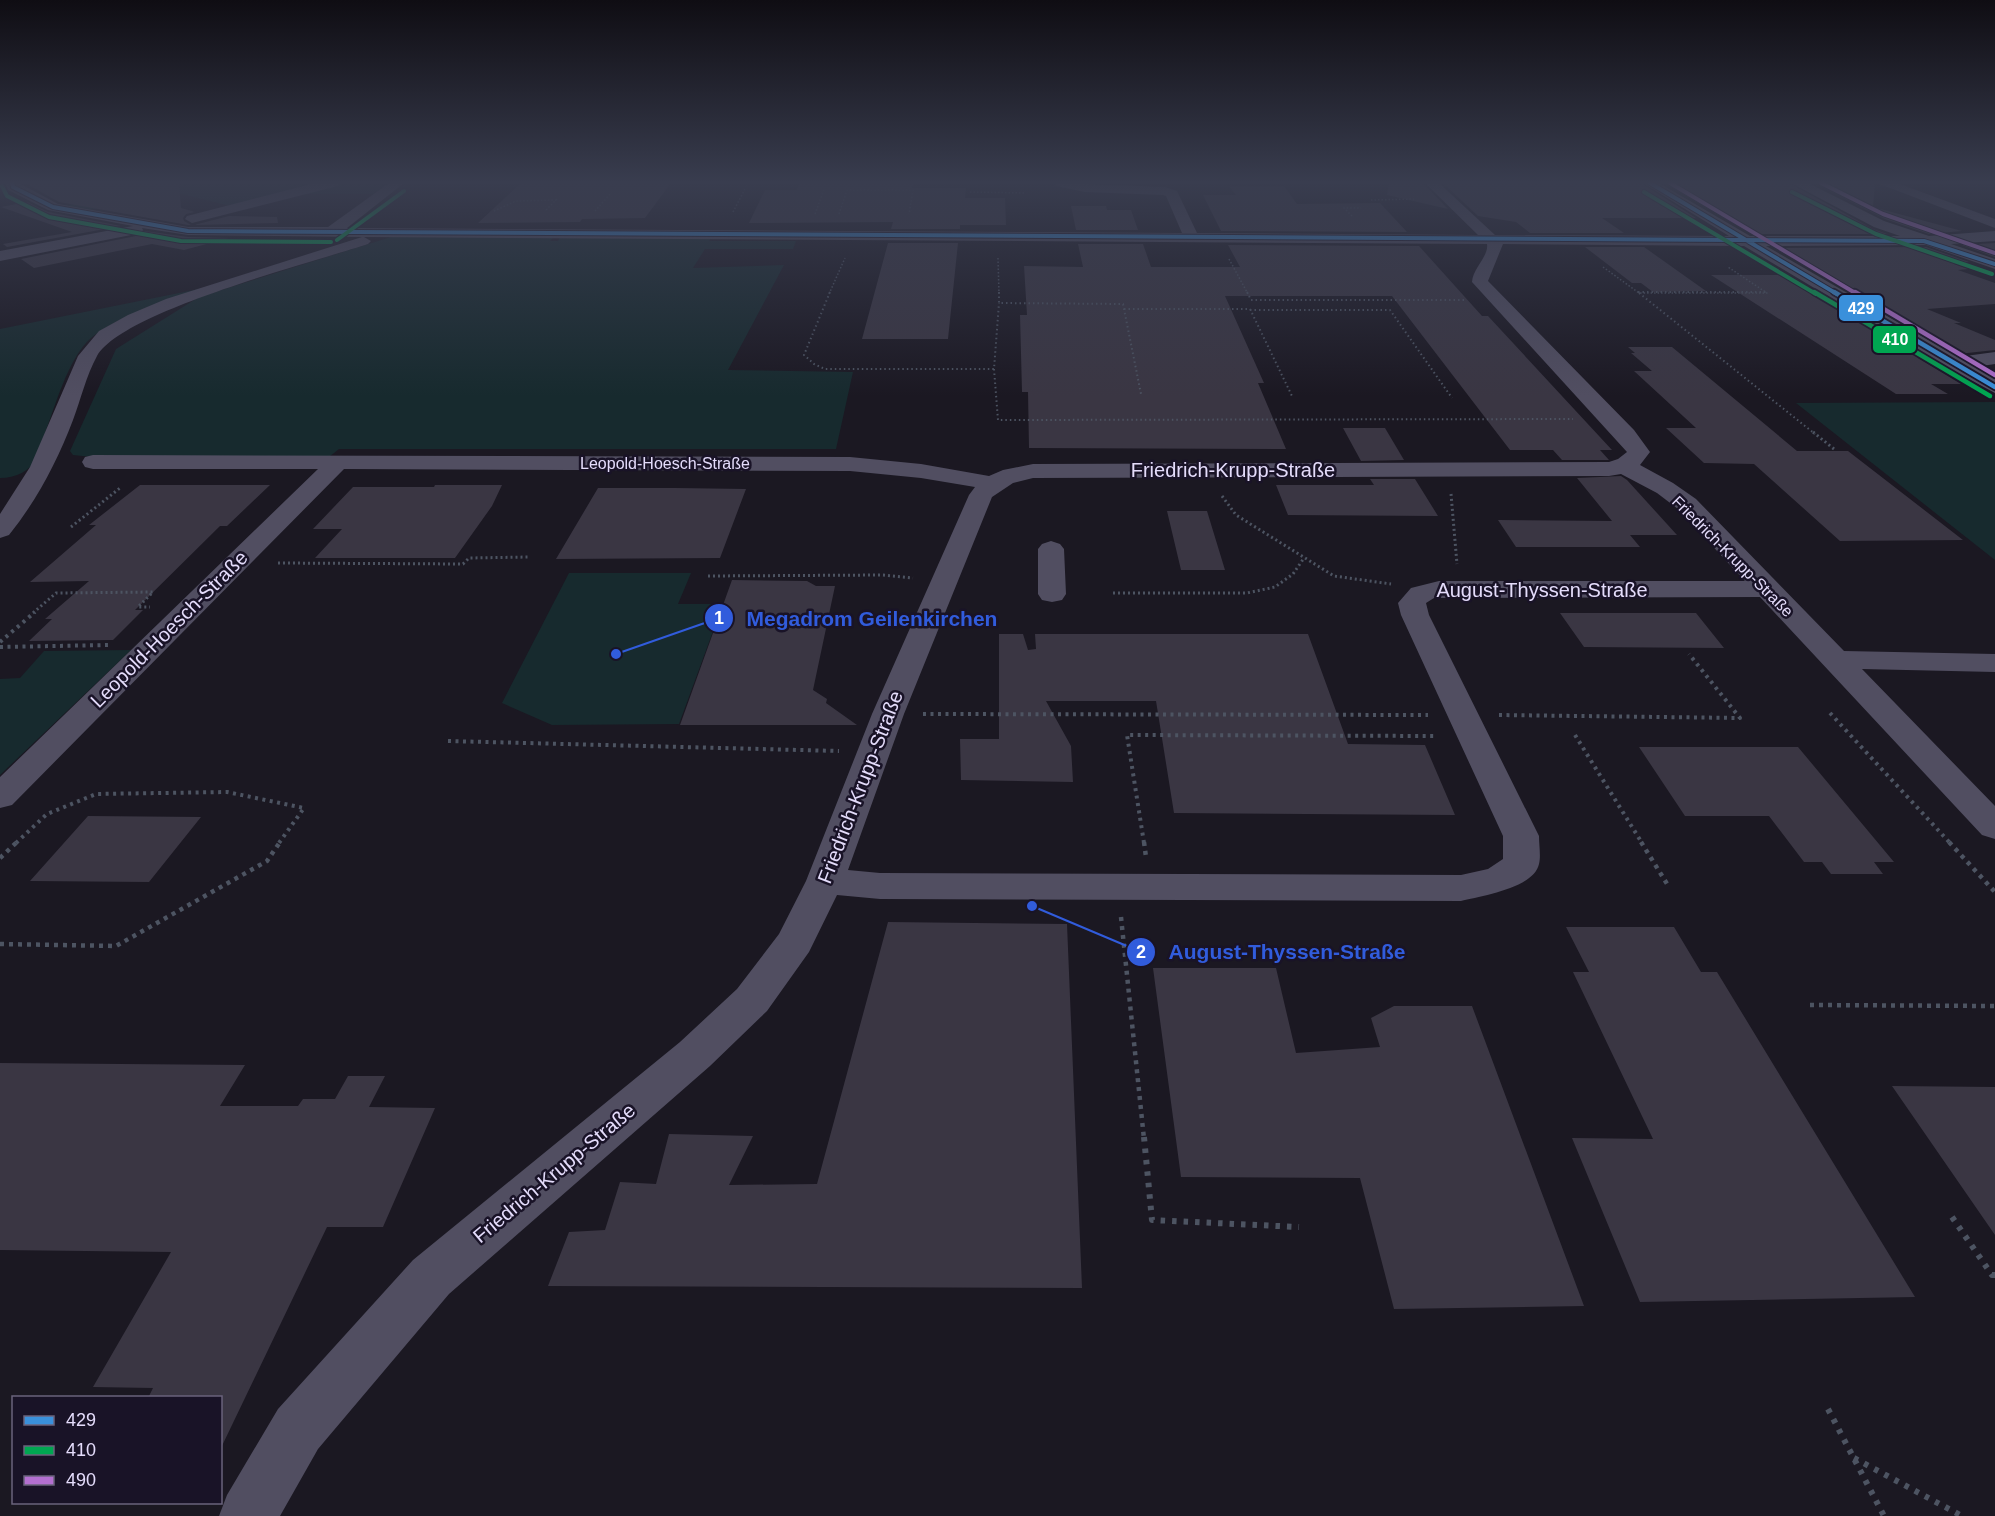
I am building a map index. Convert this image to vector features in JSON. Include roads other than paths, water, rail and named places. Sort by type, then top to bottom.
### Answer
[{"type":"street","points":[[0,530],[30,491],[46,463],[91,349],[106,335],[149,311],[326,254]]},
{"type":"street","points":[[1494,254],[1480,273],[1480,282],[1626,435],[1639,452],[1634,460],[1624,466]]},
{"type":"street","points":[[1769,254],[1995,387]]},
{"type":"street","points":[[1963,254],[1995,264]]},
{"type":"street","points":[[1953,363],[1995,358]]},
{"type":"street","name":"Leopold-Hoesch-Straße","points":[[93,462],[850,464],[892,466],[991,484]]},
{"type":"street","name":"Leopold-Hoesch-Straße","points":[[0,797],[338,462]]},
{"type":"street","name":"Friedrich-Krupp-Straße","points":[[248,1516],[298,1430],[431,1278],[695,1054],[752,1000],[795,942],[825,880],[888,714],[981,495],[991,484],[1017,473],[1210,469],[1609,469],[1624,466],[1665,488],[1687,504],[1995,827]]},
{"type":"street","points":[[1051,549],[1052,594]]},
{"type":"street","name":"August-Thyssen-Straße","points":[[825,880],[880,886],[1461,888],[1499,879],[1521,865],[1521,836],[1415,615],[1412,603],[1416,596],[1429,590],[1766,589]]},
{"type":"street","points":[[1838,660],[1995,663]]},
{"type":"place","name":"Megadrom Geilenkirchen","points":[[616,654]]},
{"type":"place","name":"August-Thyssen-Straße","points":[[1032,906]]}]
